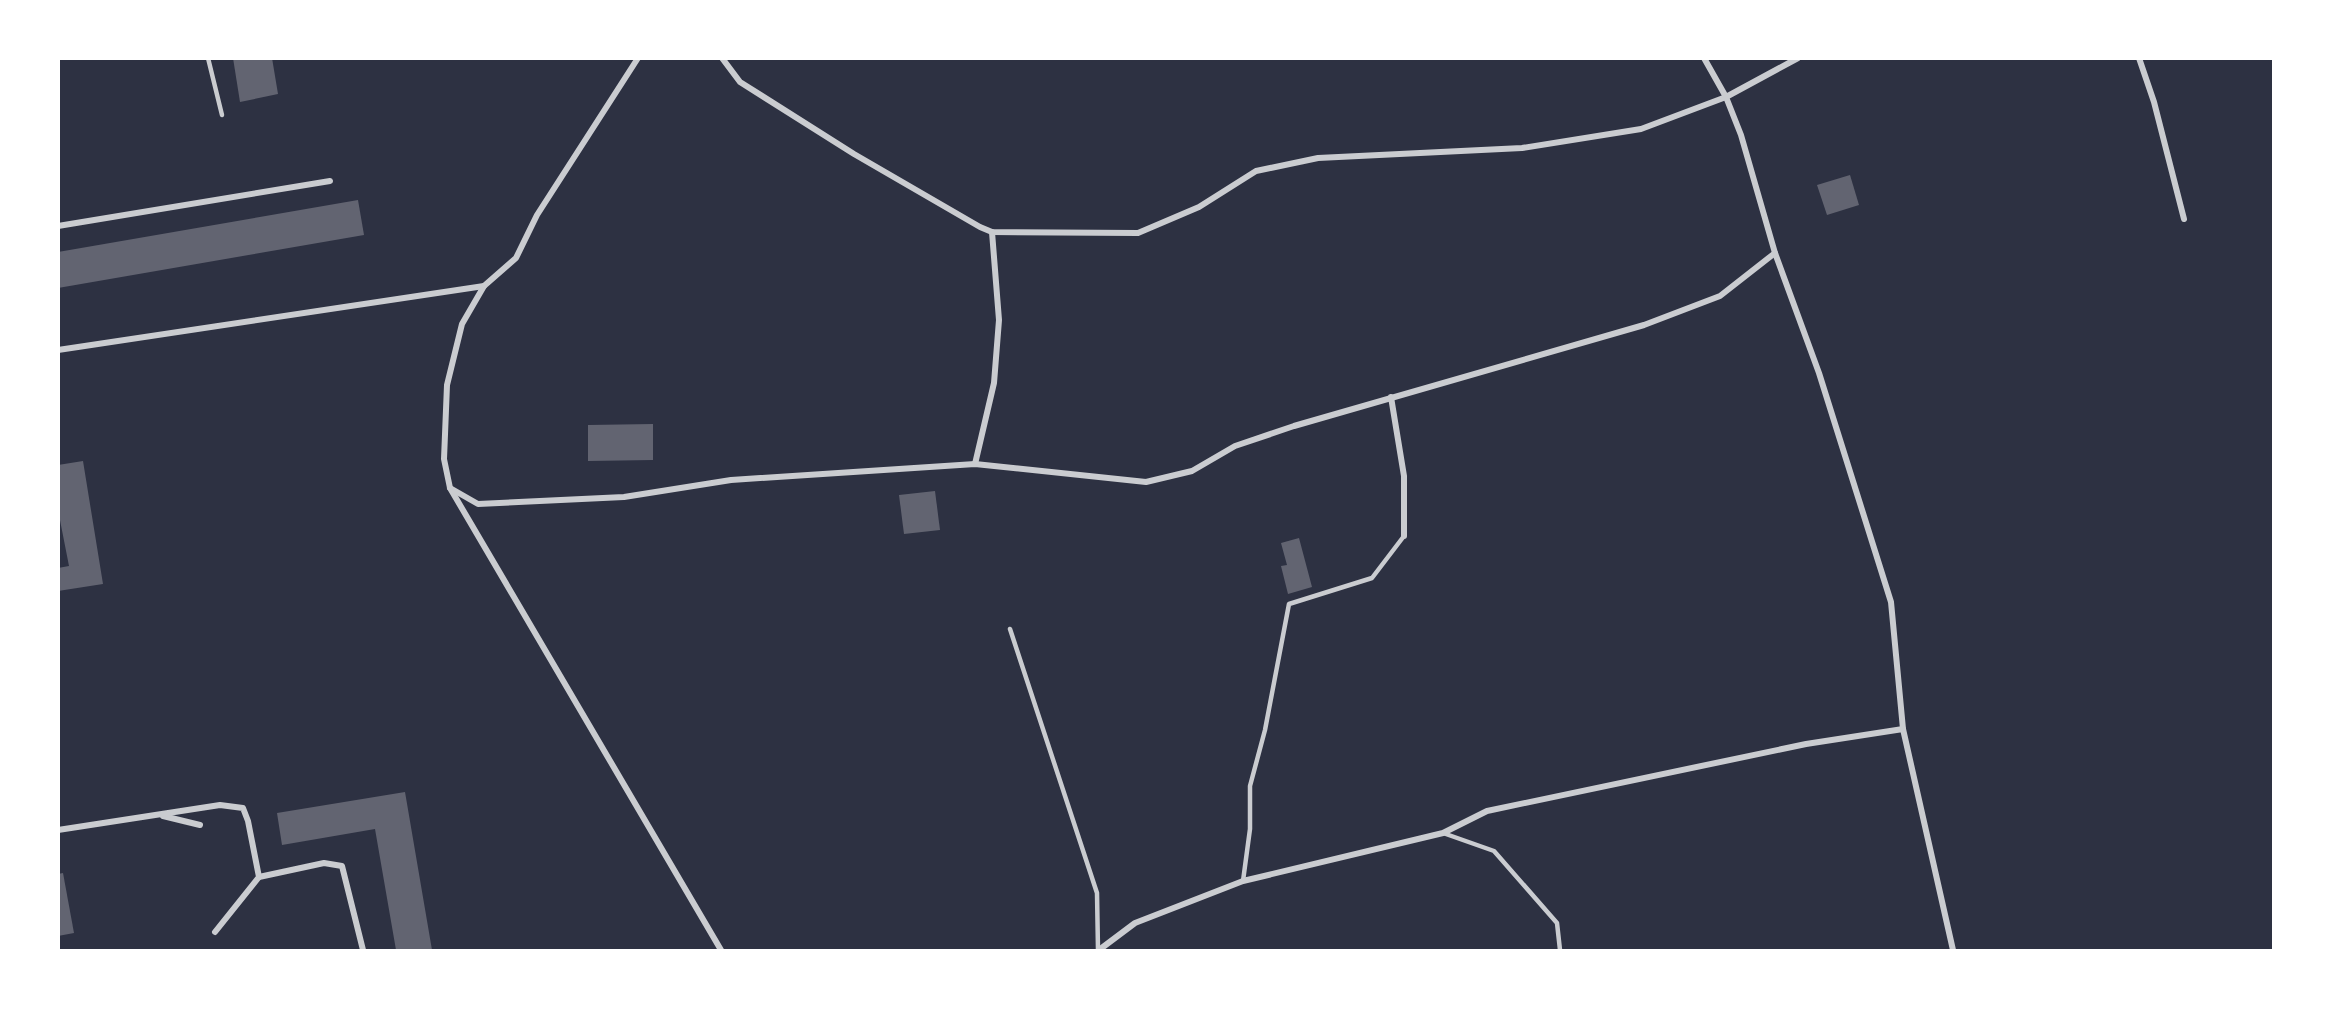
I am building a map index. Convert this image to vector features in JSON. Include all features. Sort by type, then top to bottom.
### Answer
[{"type":"street","points":[[638,58],[537,215],[516,258],[484,286],[462,324],[447,385],[444,459],[450,488],[721,951]]},
{"type":"street","points":[[722,58],[740,82],[854,154],[992,232],[1138,233],[1199,207],[1256,171],[1318,158],[1522,148],[1641,129],[1726,97],[1798,58]]},
{"type":"street","points":[[1704,58],[1726,97],[1741,135],[1775,253],[1819,374],[1891,602],[1903,729],[1953,951]]},
{"type":"street","points":[[2139,58],[2184,219]]},
{"type":"street","points":[[58,226],[330,181]]},
{"type":"street","points":[[975,464],[994,383],[998,331],[992,232]]},
{"type":"street","points":[[450,488],[478,504],[489,504],[624,497],[731,480],[975,464],[1146,482],[1192,471],[1235,446],[1391,397],[1644,325],[1677,313],[1720,296],[1775,253]]},
{"type":"street","points":[[58,350],[484,286]]},
{"type":"street","points":[[1391,397],[1404,476],[1404,536]]},
{"type":"street","points":[[1099,951],[1135,923],[1243,881],[1443,833],[1487,811],[1806,744],[1903,729]]},
{"type":"street","points":[[58,830],[220,805],[243,808],[248,821],[258,876]]},
{"type":"street","points":[[158,815],[200,825]]},
{"type":"street","points":[[215,932],[258,876],[324,863],[342,866],[346,875],[363,951]]},
{"type":"lane","points":[[208,58],[222,115]]},
{"type":"lane","points":[[1243,881],[1250,829],[1250,786],[1265,730],[1289,604],[1372,578],[1404,536]]},
{"type":"lane","points":[[1010,629],[1097,893],[1099,951]]},
{"type":"lane","points":[[1443,833],[1494,851],[1557,923],[1560,951]]},
{"type":"building","points":[[233,58],[272,58],[278,94],[240,102]]},
{"type":"building","points":[[1850,175],[1859,205],[1827,215],[1817,185]]},
{"type":"building","points":[[358,200],[364,235],[58,288],[58,252]]},
{"type":"building","points":[[653,424],[653,460],[588,461],[588,425]]},
{"type":"building","points":[[83,461],[103,584],[58,591],[58,568],[69,566],[58,510],[58,465]]},
{"type":"building","points":[[935,491],[940,530],[904,534],[899,495]]},
{"type":"building","points":[[1299,538],[1312,587],[1288,594],[1281,566],[1287,565],[1281,543]]},
{"type":"building","points":[[405,792],[432,950],[396,950],[375,829],[282,845],[277,813]]},
{"type":"building","points":[[63,873],[74,933],[58,936],[58,874]]}]
